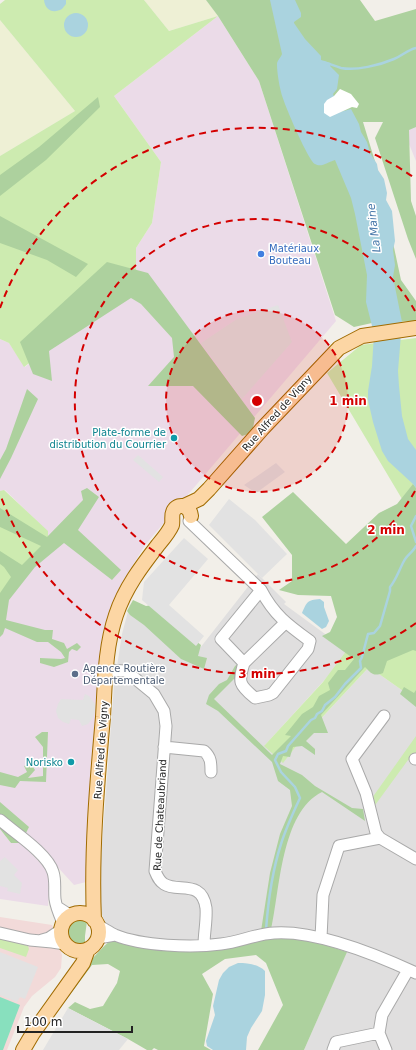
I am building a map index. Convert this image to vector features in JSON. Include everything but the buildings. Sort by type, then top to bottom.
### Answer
[{"type":"main road","name":"Rue Alfred de Vigny","points":[[96,928],[93,884],[106,670],[111,632],[121,602],[136,573],[166,535],[339,348],[362,336],[414,328]]},
{"type":"main road","name":"Rue Alfred de Vigny","points":[[68,921],[87,902],[93,884]]},
{"type":"main road","points":[[23,1050],[33,1032],[83,963],[88,949],[92,946],[96,928],[88,916],[68,921],[62,938],[72,961],[73,968],[71,978]]},
{"type":"main road","points":[[66,945],[77,951],[88,949]]},
{"type":"street","points":[[184,517],[261,590],[269,604],[285,623],[310,641],[308,649],[273,693],[255,698],[243,688],[240,682],[244,663],[285,623]]},
{"type":"street","points":[[244,663],[222,639],[261,590]]},
{"type":"street","name":"Rue de Chateaubriand","points":[[106,670],[126,671],[154,694],[164,710],[166,726],[155,871],[160,881],[165,885],[189,888],[200,893],[206,908],[204,945]]},
{"type":"street","points":[[384,716],[352,759],[366,793],[376,833],[380,838],[416,859]]},
{"type":"street","name":"Rue de Chateaubriand","points":[[164,747],[204,751],[208,754],[210,760],[210,772]]},
{"type":"street","points":[[0,820],[36,849],[54,872],[55,899],[57,907],[68,921],[50,938],[38,941]]},
{"type":"street","points":[[321,938],[324,895],[339,846],[380,838]]},
{"type":"street","points":[[96,928],[115,935],[179,946],[221,944],[274,933],[293,933],[321,938],[370,953],[412,971],[382,1015],[380,1033],[386,1050]]},
{"type":"street","points":[[0,933],[66,945]]},
{"type":"street","points":[[333,1050],[336,1042],[380,1033]]},
{"type":"shaded area","points":[[218,16],[259,81],[336,321],[145,545],[121,585],[116,597],[86,882],[74,885],[33,840],[0,817],[0,599],[48,543],[48,532],[5,490],[0,491],[0,339],[9,343],[25,367],[136,282],[136,248],[152,223],[161,162],[114,96]]},
{"type":"shaded area","points":[[416,99],[416,161],[395,110]]},
{"type":"shaded area","points":[[278,305],[292,342],[242,399],[201,343],[237,319]]},
{"type":"shaded area","points":[[138,455],[163,477],[159,482],[133,460]]},
{"type":"shaded area","points":[[276,463],[285,472],[256,493],[244,485]]},
{"type":"shaded area","points":[[229,499],[255,520],[287,554],[262,578],[209,525]]},
{"type":"shaded area","points":[[184,538],[208,559],[169,605],[204,636],[196,646],[142,600],[144,582]]},
{"type":"shaded area","points":[[258,574],[286,602],[284,604],[347,650],[340,663],[265,745],[283,762],[301,740],[369,667],[416,700],[416,1050],[304,1050],[347,951],[204,949],[112,939],[100,910],[99,884],[114,686],[122,634],[130,604],[193,657]]},
{"type":"shaded area","points":[[85,694],[89,696],[95,704],[93,718],[88,724],[82,726],[79,720],[71,719],[69,724],[58,718],[56,711],[61,699],[83,700]]},
{"type":"shaded area","points":[[0,829],[11,843],[21,843],[46,869],[50,881],[48,906],[0,899]]},
{"type":"shaded area","points":[[5,857],[18,870],[14,875],[22,883],[20,894],[7,891],[8,888],[0,886],[0,861]]},
{"type":"shaded area","points":[[0,917],[52,925],[62,955],[61,968],[55,977],[32,996],[24,1007],[7,1050],[0,1050]]},
{"type":"shaded area","points":[[0,952],[38,967],[25,999],[20,997],[17,1002],[0,995]]},
{"type":"shaded area","points":[[68,1008],[128,1039],[119,1050],[43,1050]]},
{"type":"green space","points":[[5,0],[144,0],[169,31],[218,16],[114,96],[161,162],[152,223],[136,248],[136,282],[24,367],[9,343],[0,339],[0,156],[75,111],[0,20],[0,4]]},
{"type":"green space","points":[[144,0],[206,0],[218,16],[169,31]]},
{"type":"green space","points":[[206,0],[360,0],[375,21],[416,9],[416,127],[409,130],[411,201],[416,216],[416,259],[375,138],[383,122],[363,122],[377,168],[401,280],[416,301],[416,321],[372,323],[354,327],[335,315],[259,81],[218,16]]},
{"type":"green space","points":[[0,20],[75,111],[0,156]]},
{"type":"green space","points":[[98,97],[100,107],[46,160],[0,196],[0,175],[39,147]]},
{"type":"green space","points":[[0,216],[88,264],[76,277],[47,260],[0,243]]},
{"type":"green space","points":[[107,262],[148,273],[255,418],[252,433],[242,436],[193,386],[148,386],[174,357],[172,338],[141,304],[131,298],[49,351],[52,381],[33,374],[20,342]]},
{"type":"green space","points":[[416,338],[416,700],[369,667],[301,740],[283,763],[264,746],[323,682],[347,650],[402,499],[327,373],[361,345]]},
{"type":"green space","points":[[27,389],[38,399],[0,479],[0,460],[6,449]]},
{"type":"green space","points":[[413,484],[416,488],[416,651],[413,650],[387,661],[383,673],[377,675],[372,674],[365,667],[321,715],[328,733],[314,733],[306,741],[315,749],[315,755],[302,746],[293,747],[290,757],[283,756],[280,764],[302,775],[315,786],[352,808],[363,809],[365,821],[322,792],[308,802],[298,816],[290,834],[284,854],[271,930],[261,931],[270,873],[280,834],[292,806],[290,790],[278,781],[272,762],[218,711],[206,704],[209,695],[219,684],[227,680],[235,666],[239,663],[237,676],[214,699],[272,755],[291,736],[285,735],[302,714],[313,707],[319,696],[330,690],[328,683],[338,670],[345,670],[354,659],[322,636],[330,632],[337,617],[331,596],[298,595],[279,590],[292,581],[292,555],[262,517],[293,492],[346,544],[379,513],[397,504]]},
{"type":"green space","points":[[87,488],[99,497],[78,530],[121,570],[112,580],[64,543],[35,567],[9,600],[6,620],[45,630],[53,630],[52,639],[64,643],[67,649],[77,643],[81,647],[77,651],[72,649],[69,652],[68,662],[54,667],[40,663],[40,658],[65,658],[61,652],[48,642],[37,642],[5,628],[0,637],[0,593],[11,577],[0,564],[0,551],[22,565],[41,546],[0,527],[0,508],[47,537],[83,500],[81,491]]},
{"type":"green space","points":[[4,490],[48,531],[48,543],[0,599],[0,491]]},
{"type":"green space","points":[[133,600],[146,606],[159,604],[175,624],[201,645],[198,656],[207,658],[204,669],[181,659],[144,625],[130,615],[127,611]]},
{"type":"green space","points":[[404,687],[414,693],[416,690],[416,707],[400,694]]},
{"type":"green space","points":[[42,732],[48,732],[46,782],[20,781],[15,788],[0,785],[0,772],[18,777],[27,772],[24,766],[31,764],[35,770],[28,778],[43,776],[43,747],[35,737]]},
{"type":"green space","points":[[416,736],[416,754],[411,762],[408,760],[373,808],[372,798]]},
{"type":"green space","points":[[0,802],[29,827],[21,843],[11,843],[0,829]]},
{"type":"green space","points":[[82,918],[87,921],[85,943],[74,943],[66,931],[72,922],[76,919]]},
{"type":"green space","points":[[0,937],[28,946],[29,949],[26,957],[0,948]]},
{"type":"green space","points":[[275,937],[313,941],[347,952],[304,1050],[258,1050],[283,1005],[266,963],[256,955],[225,959],[202,974],[213,994],[204,1046],[211,1050],[158,1050],[154,1048],[152,1050],[147,1050],[68,1008],[75,1002],[90,1009],[103,1006],[117,983],[120,971],[108,964],[92,965],[63,1004],[55,1011],[67,992],[96,954],[112,939],[148,947]]},
{"type":"green space","points":[[0,997],[20,1005],[3,1050],[0,1050]]},
{"type":"water","points":[[44,0],[66,0],[66,4],[62,9],[53,11],[48,9]]},
{"type":"water","name":"La Maine","points":[[270,0],[295,0],[301,13],[301,17],[294,23],[305,39],[321,56],[321,61],[331,63],[330,66],[339,75],[337,89],[333,94],[340,112],[351,109],[367,142],[370,153],[377,164],[378,170],[384,179],[387,193],[386,200],[392,211],[395,241],[393,250],[395,265],[393,277],[402,322],[398,371],[402,416],[408,439],[416,450],[416,488],[388,461],[382,451],[373,422],[368,400],[368,391],[372,366],[374,334],[366,302],[367,275],[355,214],[351,198],[335,160],[322,165],[315,164],[307,152],[286,107],[281,92],[277,71],[277,63],[282,54]]},
{"type":"water","points":[[76,13],[85,16],[88,25],[85,34],[76,37],[67,34],[64,25],[67,16]]},
{"type":"water","points":[[320,599],[324,602],[324,607],[329,621],[326,627],[322,629],[302,613],[308,602]]},
{"type":"water","points":[[238,963],[253,964],[265,971],[265,995],[262,1011],[247,1037],[246,1050],[213,1050],[207,1046],[206,1041],[215,1015],[213,1006],[219,980],[229,967]]},
{"type":"pier","points":[[340,89],[351,94],[359,104],[357,108],[352,107],[330,117],[324,113],[324,104]]},
{"type":"waterway","points":[[320,61],[341,68],[354,69],[375,65],[397,58],[416,48]]},
{"type":"waterway","points":[[416,516],[411,526],[416,542]]},
{"type":"waterway","points":[[266,930],[275,865],[287,826],[300,798],[295,787],[281,772],[275,760],[278,754],[286,751],[288,746],[311,720],[322,711],[325,705],[335,697],[345,684],[361,668],[360,661],[368,634],[374,633],[380,626],[390,587],[405,559],[416,546]]},
{"type":"place","name":"Matériaux Bouteau","points":[[261,254]]},
{"type":"place","name":"Plate-forme de distribution du Courrier","points":[[174,438]]},
{"type":"place","name":"Agence Routière Départementale","points":[[75,674]]},
{"type":"place","name":"Norisko","points":[[71,762]]}]
